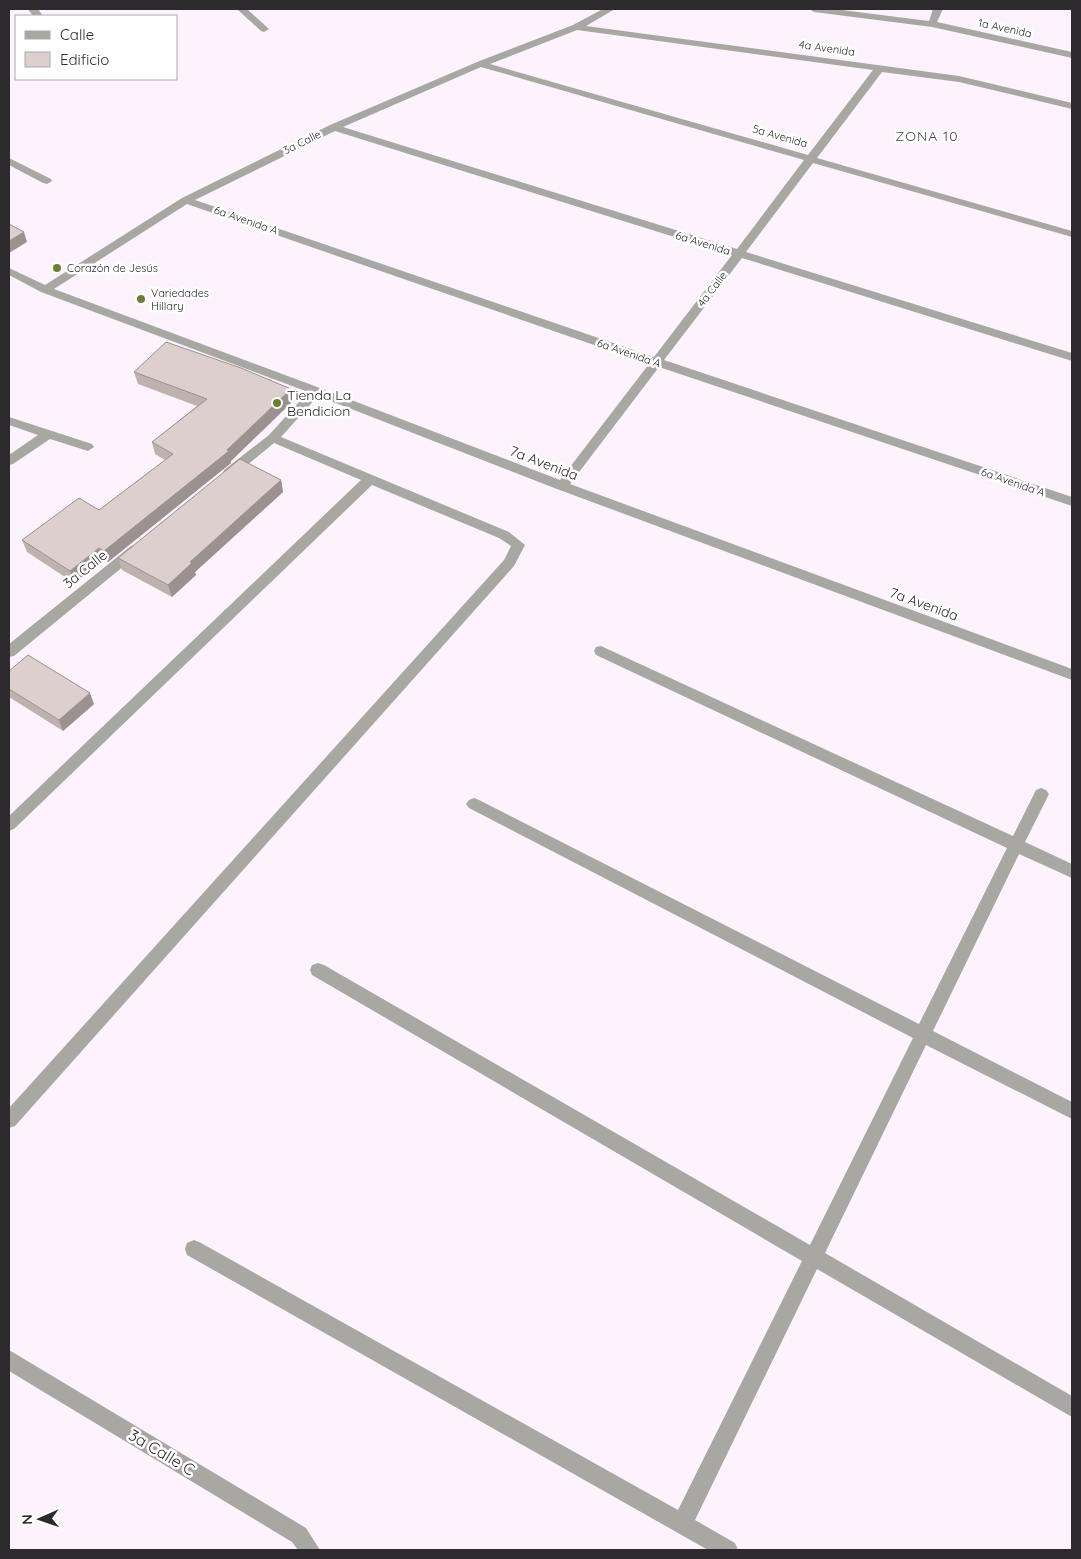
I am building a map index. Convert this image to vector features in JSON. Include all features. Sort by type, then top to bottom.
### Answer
[{"type":"street","points":[[242,9],[264,29]]},
{"type":"street","name":"3a Calle","points":[[44,290],[186,200],[334,127],[480,64],[576,27],[610,9]]},
{"type":"street","name":"1a Avenida","points":[[814,9],[932,24],[1072,55]]},
{"type":"street","points":[[932,24],[938,9]]},
{"type":"street","name":"4a Avenida","points":[[576,27],[959,79],[1072,106]]},
{"type":"street","name":"5a Avenida","points":[[480,64],[1072,234]]},
{"type":"street","name":"4a Calle","points":[[562,486],[880,68]]},
{"type":"street","name":"6a Avenida","points":[[334,127],[1072,357]]},
{"type":"street","points":[[9,161],[48,182]]},
{"type":"street","name":"6a Avenida A","points":[[186,200],[656,362],[1072,502]]},
{"type":"street","name":"7a Avenida","points":[[9,271],[44,290],[316,391],[562,486],[1072,675]]},
{"type":"street","points":[[218,482],[273,438],[316,391]]},
{"type":"street","points":[[9,421],[88,448]]},
{"type":"street","points":[[9,461],[48,434]]},
{"type":"street","points":[[9,1120],[509,563],[518,545],[504,534],[273,438]]},
{"type":"street","points":[[9,825],[370,479]]},
{"type":"street","name":"3a Calle","points":[[9,652],[148,539]]},
{"type":"street","points":[[602,651],[1072,871]]},
{"type":"street","points":[[682,1524],[1041,794]]},
{"type":"street","points":[[474,804],[1072,1111]]},
{"type":"street","points":[[318,970],[1072,1407]]},
{"type":"street","points":[[194,1249],[728,1550]]},
{"type":"street","name":"3a Calle C","points":[[9,1360],[299,1535],[310,1550]]},
{"type":"building","points":[[9,224],[24,232],[9,241]]},
{"type":"building","points":[[166,342],[241,368],[291,389],[227,450],[229,451],[104,551],[99,548],[70,571],[22,540],[79,498],[99,510],[173,454],[152,442],[207,399],[134,372]]},
{"type":"building","points":[[240,459],[281,480],[190,562],[192,563],[168,585],[118,558]]},
{"type":"building","points":[[28,655],[90,693],[59,720],[9,689],[9,671]]},
{"type":"place","name":"Corazón de Jesús","points":[[57,268]]},
{"type":"place","name":"Variedades Hillary","points":[[141,299]]},
{"type":"place","name":"Tienda La Bendicion","points":[[277,403]]},
{"type":"district","name":"ZONA 10","points":[[927,136]]}]
